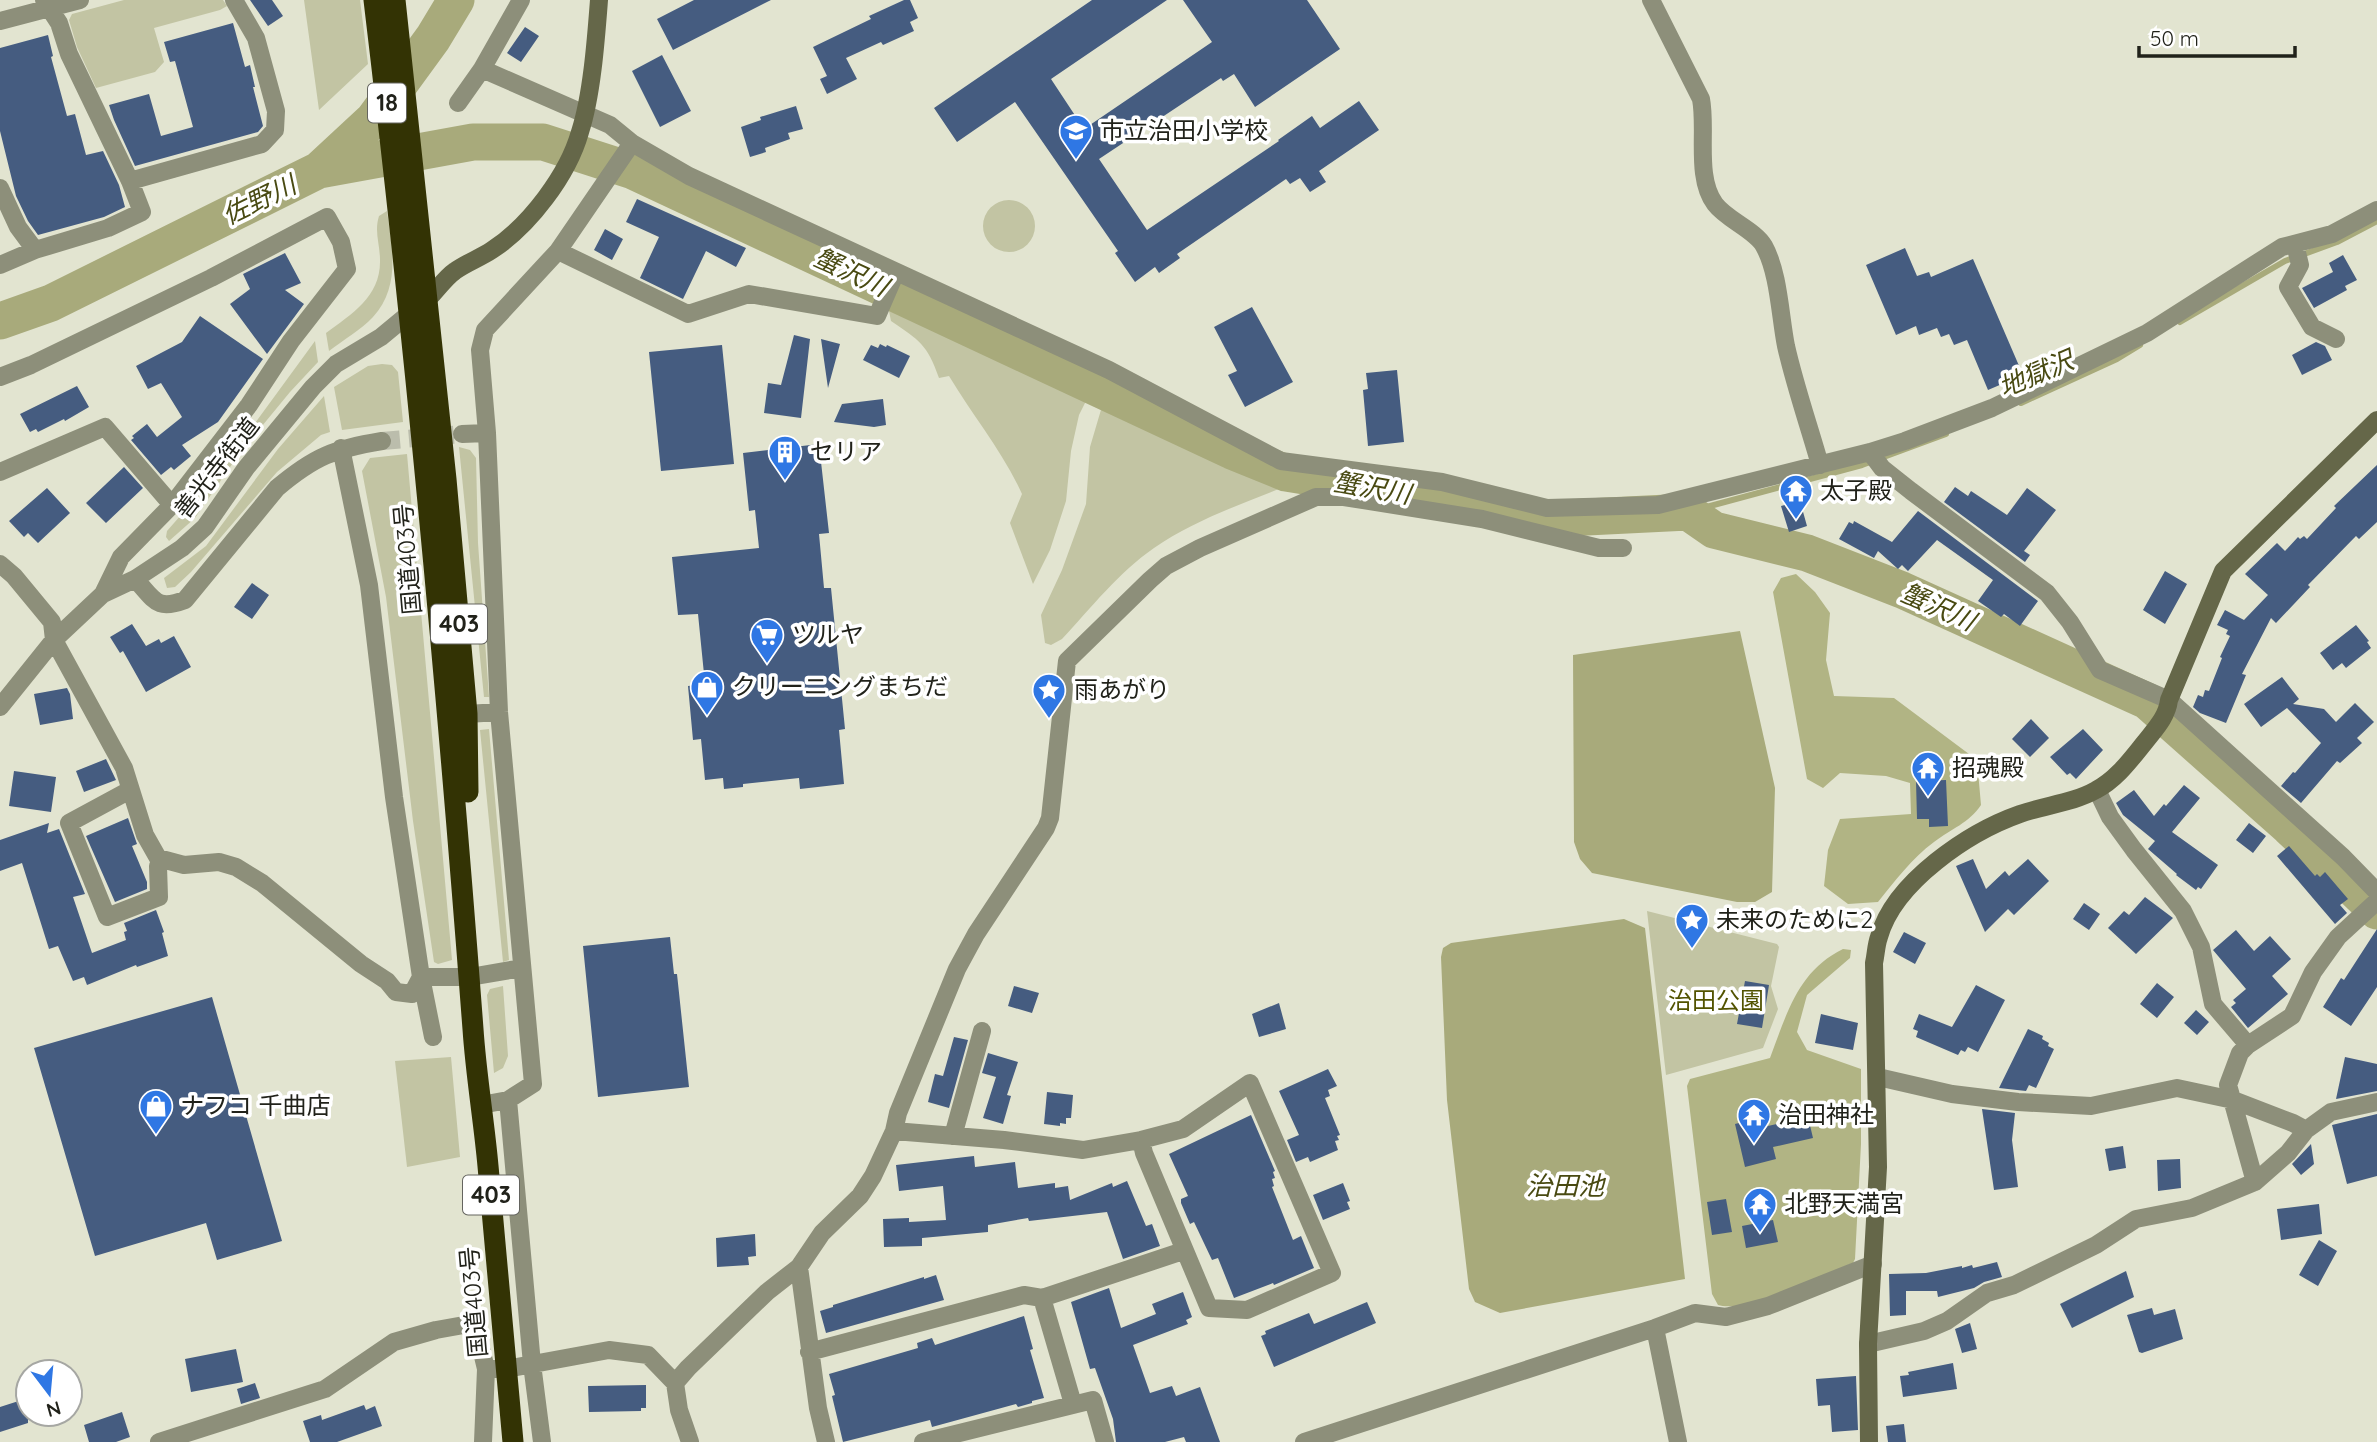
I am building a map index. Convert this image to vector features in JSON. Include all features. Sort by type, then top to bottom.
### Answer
[{"type":"highway","name":"18","points":[[374,0],[408,204],[428,301]]},
{"type":"highway","name":"18","points":[[395,0],[408,204],[410,313]]},
{"type":"highway","name":"国道403号","points":[[428,301],[467,714],[468,948]]},
{"type":"highway","name":"国道403号","points":[[410,313],[433,543],[481,1105],[496,1369],[513,1442]]},
{"type":"street","points":[[0,21],[47,4],[80,0]]},
{"type":"street","points":[[130,181],[262,144],[275,130],[276,111],[256,38],[234,0]]},
{"type":"street","points":[[458,103],[482,69],[521,0]]},
{"type":"street","points":[[410,313],[428,301],[452,272],[493,250],[528,219],[564,170],[580,133],[597,35],[599,0]]},
{"type":"street","points":[[1651,0],[1701,99],[1704,113],[1704,166],[1710,195],[1716,206],[1763,245],[1776,284],[1787,348],[1820,465]]},
{"type":"street","points":[[0,265],[34,250],[108,228],[142,212],[130,181],[69,54],[59,23],[47,4]]},
{"type":"street","points":[[482,69],[610,124],[630,147],[894,276],[1109,370],[1281,460],[1442,482],[1547,508],[1658,505],[1820,465],[1874,458],[1992,408],[2147,333],[2283,247],[2332,234],[2377,210]]},
{"type":"street","points":[[481,1105],[508,1100],[533,1084],[499,712],[487,433],[480,350],[485,330],[558,251],[630,147]]},
{"type":"street","points":[[0,188],[18,227],[34,250]]},
{"type":"street","points":[[0,377],[31,365],[187,289],[327,217],[341,242],[347,269],[291,341],[250,405],[172,505],[121,557],[103,594]]},
{"type":"street","points":[[2295,244],[2300,265],[2288,286],[2312,327],[2336,339]]},
{"type":"street","points":[[558,251],[688,314],[749,294],[877,316],[894,276]]},
{"type":"street","name":"善光寺街道","points":[[0,707],[54,640],[103,594],[135,579],[182,548],[205,527],[246,468],[313,387],[336,364],[381,337],[410,313]]},
{"type":"street","points":[[1868,1442],[1868,1345],[1878,1167],[1874,963],[1879,935],[1909,887],[1944,855],[1970,838],[2019,814],[2097,790],[2125,767],[2165,711],[2223,571],[2377,420]]},
{"type":"street","points":[[0,472],[105,427],[172,505]]},
{"type":"street","points":[[462,434],[487,433]]},
{"type":"street","points":[[135,579],[159,603],[169,606],[185,600],[277,488],[294,474],[318,458],[341,448],[382,441]]},
{"type":"street","points":[[341,448],[369,585],[394,797],[421,977],[433,1037]]},
{"type":"street","points":[[1874,458],[2047,593],[2070,622],[2100,670],[2165,711],[2343,857],[2377,892]]},
{"type":"street","points":[[675,1383],[767,1292],[799,1267],[822,1233],[860,1196],[873,1176],[894,1131],[898,1113],[957,969],[976,934],[1050,818],[1067,661],[1166,566],[1200,548],[1316,498],[1344,496],[1482,519],[1599,548],[1623,548]]},
{"type":"street","points":[[0,564],[15,576],[52,622],[54,640],[124,768],[145,835],[158,858],[184,865],[219,862],[236,867],[262,883],[360,964],[387,981],[396,992],[412,994],[421,977]]},
{"type":"street","points":[[467,714],[499,712]]},
{"type":"street","points":[[130,790],[69,823],[107,917],[159,897],[158,866],[162,860]]},
{"type":"street","points":[[2097,790],[2110,817],[2183,911],[2201,947],[2213,1004],[2248,1045]]},
{"type":"street","points":[[2255,1182],[2228,1085],[2240,1053],[2292,1016],[2313,972],[2338,937],[2374,904]]},
{"type":"street","points":[[421,977],[470,977],[522,968]]},
{"type":"street","points":[[953,1136],[982,1031]]},
{"type":"street","points":[[1878,1077],[1952,1094],[2042,1104],[2091,1106],[2178,1088],[2233,1100],[2306,1130]]},
{"type":"street","points":[[894,1131],[1083,1150],[1141,1140],[1183,1129],[1251,1083],[1332,1273],[1247,1311],[1209,1308],[1183,1251],[1141,1140]]},
{"type":"street","points":[[508,1100],[532,1364],[542,1442]]},
{"type":"street","points":[[1868,1345],[1924,1331],[1947,1321],[1987,1293],[2014,1285],[2096,1245],[2136,1219],[2192,1208],[2255,1182],[2288,1153],[2306,1130],[2331,1112],[2377,1102]]},
{"type":"street","points":[[809,1352],[1024,1295],[1042,1298],[1183,1251]]},
{"type":"street","points":[[1304,1442],[1695,1313],[1726,1317],[1768,1306],[1873,1264]]},
{"type":"street","points":[[799,1267],[809,1352],[826,1442]]},
{"type":"street","points":[[1042,1298],[1073,1404]]},
{"type":"street","points":[[159,1442],[214,1433],[326,1389],[394,1342],[436,1330],[475,1324],[496,1369],[482,1442]]},
{"type":"street","points":[[1655,1328],[1678,1442]]},
{"type":"street","points":[[496,1369],[609,1350],[648,1354],[675,1383],[679,1410],[690,1442]]},
{"type":"street","points":[[923,1442],[1093,1400],[1105,1442]]},
{"type":"green space","points":[[124,0],[223,0],[227,6],[154,28],[164,62],[155,72],[96,88],[77,47],[69,20],[72,14]]},
{"type":"green space","points":[[304,0],[360,0],[368,64],[319,110]]},
{"type":"green space","points":[[1009,200],[1028,207],[1035,226],[1028,245],[1009,252],[990,245],[983,226],[990,207]]},
{"type":"green space","points":[[387,211],[392,253],[388,293],[368,322],[329,351],[326,333],[363,303],[376,284],[380,260],[378,222],[379,216]]},
{"type":"green space","points":[[892,304],[1089,395],[1079,415],[1071,451],[1066,501],[1050,550],[1033,584],[1010,523],[1022,494],[997,449],[949,376],[939,378],[931,358],[921,344],[891,321],[889,311]]},
{"type":"green space","points":[[315,341],[318,362],[239,454],[195,518],[169,541],[166,537],[167,531],[223,467]]},
{"type":"green space","points":[[392,365],[398,372],[403,422],[342,430],[334,387],[368,366]]},
{"type":"green space","points":[[324,396],[330,432],[321,435],[277,472],[191,572],[175,587],[167,588],[164,578],[206,546],[278,449]]},
{"type":"green space","points":[[1103,403],[1252,472],[1291,484],[1204,520],[1154,548],[1117,579],[1062,639],[1051,645],[1045,643],[1041,615],[1062,570],[1086,504],[1090,447]]},
{"type":"green space","points":[[459,447],[470,450],[476,458],[478,543],[489,697],[484,697]]},
{"type":"green space","points":[[407,454],[452,960],[438,964],[434,962],[413,821],[386,597],[362,471],[370,458]]},
{"type":"green space","points":[[489,729],[509,960],[503,962],[480,730]]},
{"type":"green space","name":"治田公園","points":[[1647,911],[1777,944],[1779,947],[1771,986],[1778,1009],[1763,1048],[1666,1075]]},
{"type":"green space","points":[[503,986],[508,1056],[503,1068],[494,1073],[487,995],[490,989]]},
{"type":"green space","points":[[451,1057],[460,1157],[407,1167],[395,1061]]},
{"type":"shaded area","points":[[1796,574],[1815,592],[1830,613],[1826,660],[1834,696],[1894,698],[1977,760],[1981,805],[1965,821],[1918,855],[1878,902],[1848,904],[1824,886],[1828,850],[1840,819],[1911,814],[1910,783],[1886,776],[1840,773],[1823,788],[1807,779],[1773,592],[1781,578]]},
{"type":"shaded area","points":[[1843,949],[1851,950],[1850,958],[1807,995],[1797,1032],[1807,1050],[1861,1069],[1861,1144],[1855,1259],[1853,1263],[1765,1299],[1747,1304],[1718,1305],[1712,1294],[1687,1086],[1690,1079],[1770,1058],[1789,1010],[1805,981],[1828,958]]},
{"type":"water","points":[[1740,631],[1775,788],[1772,892],[1755,902],[1737,902],[1592,873],[1580,859],[1574,842],[1573,655]]},
{"type":"water","name":"治田池","points":[[1624,919],[1645,928],[1685,1279],[1500,1313],[1475,1302],[1469,1289],[1447,1100],[1441,957],[1443,948],[1451,943]]},
{"type":"building","points":[[250,0],[272,0],[283,16],[268,26]]},
{"type":"building","points":[[694,0],[771,0],[673,50],[657,19]]},
{"type":"building","points":[[904,0],[910,0],[918,18],[910,22],[914,31],[846,58],[857,79],[827,94],[820,79],[827,76],[813,47]]},
{"type":"building","points":[[1092,0],[1167,0],[1051,79],[1084,129],[1212,42],[1183,0],[1307,0],[1340,49],[1255,107],[1234,74],[1223,81],[1221,78],[1099,159],[1147,230],[1312,116],[1320,128],[1359,101],[1379,130],[1319,171],[1326,182],[1310,192],[1300,178],[1290,184],[1286,179],[1177,254],[1180,258],[1159,273],[1155,267],[1135,282],[1115,253],[1118,251],[1015,102],[957,142],[934,108]]},
{"type":"building","points":[[233,23],[245,67],[250,65],[263,126],[258,132],[135,166],[109,105],[149,94],[161,136],[193,127],[175,61],[170,62],[164,42]]},
{"type":"building","points":[[525,27],[539,36],[521,62],[507,53]]},
{"type":"building","points":[[48,35],[53,56],[51,57],[67,116],[75,114],[86,155],[103,151],[119,185],[125,207],[104,217],[38,235],[16,196],[0,131],[0,48]]},
{"type":"building","points":[[662,55],[691,111],[660,127],[632,71]]},
{"type":"building","points":[[796,106],[803,129],[788,133],[790,139],[750,157],[741,127],[761,120],[760,117]]},
{"type":"building","points":[[637,199],[746,248],[736,267],[706,251],[683,299],[640,278],[659,237],[626,222]]},
{"type":"building","points":[[605,229],[623,239],[612,260],[594,250]]},
{"type":"building","points":[[1905,248],[1917,276],[1929,272],[1931,277],[1973,259],[2023,375],[1988,390],[1967,340],[1954,345],[1949,334],[1941,337],[1937,328],[1919,335],[1916,326],[1896,335],[1866,265]]},
{"type":"building","points":[[285,253],[301,283],[285,290],[304,304],[267,354],[230,304],[250,289],[243,274]]},
{"type":"building","points":[[2343,255],[2357,280],[2345,286],[2347,290],[2314,308],[2302,288],[2333,272],[2329,263]]},
{"type":"building","points":[[1252,307],[1293,382],[1245,407],[1228,375],[1237,371],[1214,327]]},
{"type":"building","points":[[200,316],[263,359],[218,422],[182,445],[191,456],[174,470],[171,467],[161,475],[131,440],[134,438],[132,436],[147,424],[157,437],[182,417],[161,383],[148,389],[136,366],[182,342]]},
{"type":"building","points":[[794,335],[810,339],[801,418],[764,413],[768,383],[781,385]]},
{"type":"building","points":[[821,339],[840,344],[828,388]]},
{"type":"building","points":[[2316,342],[2325,346],[2332,360],[2302,375],[2292,355]]},
{"type":"building","points":[[880,344],[910,356],[899,378],[863,360],[871,345],[878,348]]},
{"type":"building","points":[[722,345],[734,464],[661,471],[649,352]]},
{"type":"building","points":[[1397,370],[1404,442],[1368,446],[1363,390],[1368,389],[1366,373]]},
{"type":"building","points":[[77,386],[89,407],[65,421],[64,419],[38,432],[36,429],[30,432],[20,414]]},
{"type":"building","points":[[883,399],[886,425],[874,427],[834,422],[842,404]]},
{"type":"building","points":[[819,444],[829,533],[819,534],[824,588],[831,588],[845,729],[839,730],[844,784],[800,789],[799,778],[743,784],[743,787],[724,789],[723,778],[705,780],[701,739],[693,740],[688,686],[705,684],[698,614],[678,615],[672,557],[759,548],[755,510],[749,511],[743,453]]},
{"type":"building","points":[[2377,465],[2377,522],[2359,539],[2356,536],[2308,585],[2310,587],[2276,623],[2271,618],[2242,674],[2246,675],[2226,723],[2200,713],[2193,707],[2198,695],[2203,697],[2205,690],[2209,691],[2230,636],[2226,634],[2228,630],[2217,625],[2225,610],[2244,620],[2268,595],[2245,574],[2277,543],[2285,551],[2298,537],[2300,539],[2304,536],[2307,539],[2336,508],[2334,506]]},
{"type":"building","points":[[124,467],[143,488],[106,523],[86,503]]},
{"type":"building","points":[[1955,487],[1968,496],[1971,491],[2007,515],[2027,488],[2056,510],[2024,551],[2030,555],[2025,562],[1944,502]]},
{"type":"building","points":[[47,488],[70,513],[38,543],[28,533],[24,537],[9,521]]},
{"type":"building","name":"太子殿","points":[[1800,501],[1807,526],[1789,532],[1781,506]]},
{"type":"building","points":[[1918,511],[2038,601],[2020,626],[2004,614],[2001,617],[1978,601],[1993,580],[1937,540],[1908,571],[1902,565],[1898,569],[1878,551],[1874,558],[1839,539],[1849,522],[1853,524],[1854,521],[1892,542]]},
{"type":"building","points":[[2165,571],[2187,584],[2165,624],[2143,610]]},
{"type":"building","points":[[252,583],[269,595],[252,619],[234,607]]},
{"type":"building","points":[[132,624],[146,646],[159,639],[161,643],[174,636],[191,667],[146,692],[123,651],[120,653],[110,637]]},
{"type":"building","points":[[2356,625],[2369,641],[2367,642],[2371,648],[2346,668],[2342,663],[2333,670],[2320,653]]},
{"type":"building","points":[[2282,677],[2299,699],[2293,704],[2324,709],[2336,722],[2355,703],[2374,722],[2357,738],[2362,743],[2340,763],[2337,761],[2301,803],[2281,786],[2321,743],[2287,708],[2261,727],[2244,704]]},
{"type":"building","points":[[67,688],[73,719],[40,725],[34,694]]},
{"type":"building","points":[[2031,719],[2049,738],[2030,757],[2012,739]]},
{"type":"building","points":[[2083,729],[2103,750],[2076,779],[2070,773],[2067,775],[2050,757]]},
{"type":"building","points":[[106,759],[116,780],[84,792],[76,771]]},
{"type":"building","points":[[14,771],[56,777],[51,812],[9,806]]},
{"type":"building","name":"招魂殿","points":[[1946,780],[1948,826],[1929,827],[1929,819],[1917,819],[1916,781]]},
{"type":"building","points":[[2184,785],[2200,798],[2172,832],[2218,865],[2201,889],[2198,887],[2196,890],[2148,849],[2155,841],[2123,815],[2116,803],[2134,790],[2154,816]]},
{"type":"building","points":[[128,818],[137,844],[132,846],[147,882],[147,889],[115,902],[86,836]]},
{"type":"building","points":[[49,823],[47,833],[59,829],[85,894],[73,897],[92,953],[126,940],[124,923],[156,910],[164,932],[162,933],[168,956],[137,967],[136,965],[87,985],[84,977],[73,981],[58,946],[49,949],[22,863],[0,871],[0,840]]},
{"type":"building","points":[[2249,823],[2266,836],[2253,853],[2236,840]]},
{"type":"building","points":[[2289,846],[2315,876],[2317,874],[2320,877],[2325,872],[2348,899],[2340,905],[2347,913],[2335,924],[2277,856]]},
{"type":"building","points":[[1973,859],[1986,889],[2005,871],[2009,876],[2028,859],[2049,881],[2014,915],[2008,909],[1985,932],[1956,866]]},
{"type":"building","points":[[2145,897],[2173,918],[2136,954],[2108,928],[2124,911],[2129,915]]},
{"type":"building","points":[[2084,903],[2100,914],[2089,930],[2073,919]]},
{"type":"building","points":[[2377,929],[2377,987],[2351,1026],[2323,1007]]},
{"type":"building","points":[[2236,930],[2254,951],[2270,936],[2291,959],[2272,976],[2288,994],[2248,1028],[2231,1007],[2236,1003],[2233,1000],[2246,989],[2213,950]]},
{"type":"building","points":[[1904,932],[1926,943],[1915,964],[1893,952]]},
{"type":"building","points":[[670,937],[674,974],[677,974],[689,1087],[598,1097],[583,946]]},
{"type":"building","points":[[1745,981],[1769,985],[1762,1028],[1737,1024]]},
{"type":"building","points":[[2157,983],[2174,997],[2157,1018],[2140,1004]]},
{"type":"building","points":[[1976,985],[2005,1000],[1978,1052],[1968,1047],[1958,1055],[1916,1037],[1918,1031],[1913,1029],[1919,1014],[1952,1027]]},
{"type":"building","points":[[1014,986],[1039,993],[1032,1013],[1008,1006]]},
{"type":"building","name":"ナフコ 千曲店","points":[[212,997],[282,1241],[217,1260],[206,1223],[95,1256],[34,1048]]},
{"type":"building","points":[[1279,1003],[1286,1029],[1259,1037],[1252,1014]]},
{"type":"building","points":[[2196,1010],[2209,1022],[2197,1035],[2184,1023]]},
{"type":"building","points":[[1821,1014],[1858,1023],[1853,1050],[1815,1043]]},
{"type":"building","points":[[2028,1029],[2043,1036],[2042,1039],[2054,1049],[2036,1088],[2029,1085],[2026,1091],[1999,1088]]},
{"type":"building","points":[[954,1037],[968,1040],[949,1108],[928,1102],[935,1074],[943,1076]]},
{"type":"building","points":[[988,1053],[1018,1062],[1007,1095],[1011,1096],[1003,1124],[983,1118],[996,1077],[982,1073]]},
{"type":"building","points":[[2345,1057],[2377,1064],[2377,1091],[2336,1099]]},
{"type":"building","points":[[1328,1069],[1337,1086],[1328,1090],[1330,1096],[1325,1098],[1340,1135],[1337,1136],[1339,1140],[1335,1141],[1338,1150],[1310,1162],[1308,1157],[1296,1162],[1287,1140],[1299,1135],[1279,1091]]},
{"type":"building","points":[[1047,1092],[1073,1095],[1071,1118],[1066,1118],[1066,1124],[1044,1124]]},
{"type":"building","points":[[1982,1109],[2015,1113],[2012,1140],[2018,1187],[1994,1190]]},
{"type":"building","points":[[2377,1114],[2377,1176],[2347,1184],[2332,1125]]},
{"type":"building","points":[[1251,1115],[1275,1171],[1272,1187],[1293,1240],[1301,1236],[1314,1268],[1234,1298],[1218,1258],[1212,1260],[1194,1222],[1190,1224],[1181,1203],[1181,1199],[1188,1196],[1169,1154]]},
{"type":"building","name":"治田神社","points":[[1766,1116],[1768,1126],[1808,1117],[1813,1138],[1773,1147],[1776,1159],[1745,1167],[1735,1124]]},
{"type":"building","points":[[2311,1144],[2314,1164],[2301,1175],[2292,1164]]},
{"type":"building","points":[[2123,1146],[2126,1168],[2109,1171],[2105,1149]]},
{"type":"building","points":[[974,1156],[975,1167],[1015,1162],[1018,1188],[1055,1183],[1055,1188],[1068,1186],[1070,1200],[1112,1183],[1113,1187],[1127,1181],[1146,1226],[1152,1224],[1160,1246],[1123,1259],[1107,1212],[1029,1221],[1028,1218],[988,1225],[988,1232],[922,1238],[922,1246],[884,1247],[883,1219],[909,1218],[909,1222],[946,1220],[943,1186],[899,1191],[896,1165]]},
{"type":"building","points":[[2180,1159],[2181,1188],[2158,1191],[2157,1160]]},
{"type":"building","points":[[1343,1183],[1350,1209],[1323,1220],[1313,1195]]},
{"type":"building","points":[[1726,1199],[1732,1232],[1712,1235],[1707,1202]]},
{"type":"building","points":[[2319,1204],[2322,1234],[2281,1240],[2277,1209]]},
{"type":"building","name":"北野天満宮","points":[[1773,1220],[1778,1242],[1746,1248],[1742,1226]]},
{"type":"building","points":[[755,1234],[756,1256],[748,1257],[749,1265],[717,1267],[716,1238]]},
{"type":"building","points":[[2319,1240],[2337,1251],[2318,1286],[2299,1275]]},
{"type":"building","points":[[1997,1262],[2002,1277],[1974,1288],[1938,1297],[1937,1291],[1906,1291],[1906,1315],[1890,1316],[1889,1274],[1926,1273],[1972,1265],[1973,1268]]},
{"type":"building","points":[[2126,1271],[2134,1297],[2072,1328],[2060,1304]]},
{"type":"building","points":[[936,1275],[944,1300],[826,1333],[820,1311]]},
{"type":"building","points":[[1109,1288],[1121,1328],[1156,1314],[1152,1304],[1183,1292],[1192,1317],[1186,1320],[1188,1324],[1133,1345],[1150,1393],[1172,1386],[1176,1396],[1200,1387],[1220,1442],[1186,1442],[1184,1437],[1165,1442],[1116,1442],[1113,1419],[1095,1368],[1090,1369],[1071,1302]]},
{"type":"building","points":[[1367,1302],[1376,1323],[1274,1367],[1261,1336],[1266,1334],[1265,1331],[1309,1313],[1314,1324]]},
{"type":"building","points":[[2152,1308],[2154,1315],[2175,1309],[2183,1339],[2142,1353],[2139,1352],[2127,1315]]},
{"type":"building","points":[[1024,1316],[1033,1349],[1030,1350],[1044,1398],[1018,1407],[1016,1404],[932,1427],[930,1420],[843,1442],[829,1374],[918,1348],[917,1343],[932,1338],[935,1345]]},
{"type":"building","points":[[1970,1323],[1977,1349],[1962,1353],[1955,1329]]},
{"type":"building","points":[[236,1349],[243,1382],[191,1392],[185,1359]]},
{"type":"building","points":[[1953,1363],[1957,1389],[1903,1397],[1900,1376]]},
{"type":"building","points":[[1856,1376],[1858,1430],[1832,1432],[1830,1405],[1818,1406],[1816,1379]]},
{"type":"building","points":[[255,1383],[260,1398],[241,1404],[237,1389]]},
{"type":"building","points":[[646,1385],[646,1408],[641,1408],[641,1411],[589,1412],[588,1386]]},
{"type":"building","points":[[14,1402],[14,1428],[0,1432],[0,1407]]},
{"type":"building","points":[[364,1405],[366,1410],[375,1406],[382,1426],[337,1442],[310,1442],[303,1421],[321,1415],[322,1420]]},
{"type":"building","points":[[122,1412],[130,1437],[116,1442],[89,1442],[84,1425]]},
{"type":"building","points":[[1904,1424],[1906,1442],[1888,1442],[1886,1426]]},
{"type":"waterway","name":"佐野川","points":[[0,321],[51,303],[319,170],[374,119],[433,38],[456,0]]},
{"type":"waterway","name":"蟹沢川","points":[[319,170],[473,142],[543,142],[633,171],[1232,451],[1286,473],[1458,501],[1546,519],[1688,512],[1714,530],[1807,553],[1902,590],[2147,701],[2289,827],[2377,911]]},
{"type":"waterway","name":"地獄沢","points":[[2180,322],[2285,261],[2337,242],[2377,221]]},
{"type":"waterway","name":"地獄沢","points":[[2021,403],[2117,359],[2140,345]]},
{"type":"waterway","name":"地獄沢","points":[[1688,512],[1862,465],[1946,434]]},
{"type":"tunnel","points":[[382,441],[462,434]]},
{"type":"place","name":"市立治田小学校","points":[[1076,161]]},
{"type":"place","name":"セリア","points":[[785,482]]},
{"type":"place","name":"太子殿","points":[[1796,521]]},
{"type":"place","name":"ツルヤ","points":[[767,665]]},
{"type":"place","name":"クリーニングまちだ","points":[[707,717]]},
{"type":"place","name":"雨あがり","points":[[1049,720]]},
{"type":"place","name":"招魂殿","points":[[1928,798]]},
{"type":"place","name":"未来のために2","points":[[1692,950]]},
{"type":"place","name":"ナフコ 千曲店","points":[[156,1136]]},
{"type":"place","name":"治田神社","points":[[1754,1145]]},
{"type":"place","name":"北野天満宮","points":[[1760,1234]]}]
